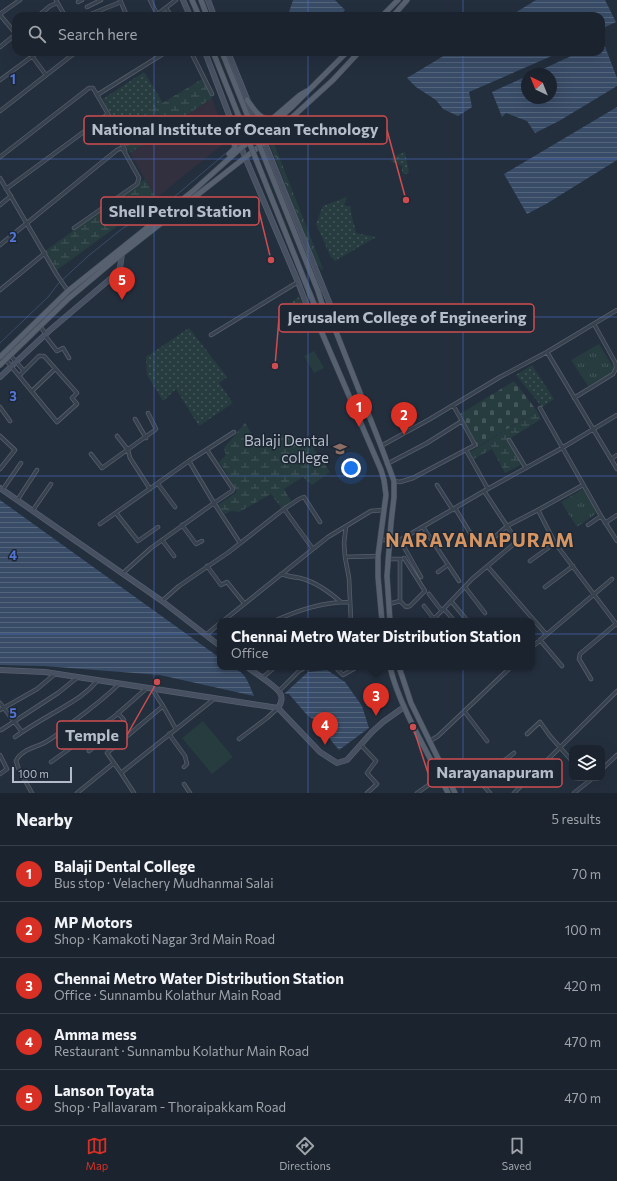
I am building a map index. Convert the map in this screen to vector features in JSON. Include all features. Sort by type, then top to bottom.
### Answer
[{"type":"main road","points":[[192,0],[197,12]]},
{"type":"main road","points":[[201,0],[206,12]]},
{"type":"main road","points":[[386,12],[398,0]]},
{"type":"main road","points":[[396,12],[407,0]]},
{"type":"main road","points":[[215,56],[319,316],[319,326],[384,480],[386,495],[378,556],[378,577],[382,618]]},
{"type":"main road","points":[[224,56],[318,291],[324,310],[331,319],[394,482],[387,576],[390,618]]},
{"type":"main road","points":[[0,357],[68,291],[201,184],[242,147],[262,133],[343,56]]},
{"type":"main road","points":[[0,365],[72,296],[122,253],[265,142],[328,85],[355,56]]},
{"type":"main road","points":[[247,100],[257,113],[265,119],[272,120],[292,104]]},
{"type":"main road","points":[[201,184],[202,178],[235,148],[235,139],[230,123],[232,120]]},
{"type":"main road","points":[[369,444],[379,440]]},
{"type":"main road","points":[[391,670],[404,707],[448,793]]},
{"type":"main road","points":[[399,670],[411,703],[455,793]]},
{"type":"street","points":[[12,29],[0,14],[20,0]]},
{"type":"street","points":[[78,2],[82,0]]},
{"type":"street","points":[[87,7],[101,0]]},
{"type":"street","points":[[150,0],[155,12]]},
{"type":"street","points":[[160,12],[176,0]]},
{"type":"street","points":[[183,0],[188,12]]},
{"type":"street","points":[[208,0],[212,12]]},
{"type":"street","points":[[43,12],[56,1],[63,12]]},
{"type":"street","points":[[95,12],[121,1],[125,12]]},
{"type":"street","points":[[166,8],[168,12]]},
{"type":"street","points":[[0,47],[12,37]]},
{"type":"street","points":[[0,80],[32,56],[46,75]]},
{"type":"street","points":[[0,111],[71,56]]},
{"type":"street","points":[[97,95],[160,56]]},
{"type":"street","points":[[193,56],[212,94]]},
{"type":"street","points":[[206,56],[232,120],[245,157],[298,282],[312,319],[319,326]]},
{"type":"street","points":[[230,56],[262,133],[331,307],[331,319]]},
{"type":"street","points":[[0,157],[89,88],[93,88],[108,114],[125,153]]},
{"type":"street","points":[[6,189],[108,114]]},
{"type":"street","points":[[0,245],[116,150],[121,148],[139,178],[137,184],[74,228]]},
{"type":"street","points":[[0,178],[56,275],[72,296]]},
{"type":"street","points":[[0,205],[11,196]]},
{"type":"street","points":[[0,377],[46,334],[116,274],[120,268],[122,253]]},
{"type":"street","points":[[0,290],[45,254]]},
{"type":"street","points":[[211,335],[298,282]]},
{"type":"street","points":[[381,446],[500,377],[547,352],[617,310]]},
{"type":"street","points":[[574,398],[612,374],[617,366],[594,324]]},
{"type":"street","points":[[40,326],[46,334],[46,337],[57,351],[63,348],[69,358]]},
{"type":"street","points":[[547,352],[617,469]]},
{"type":"street","points":[[10,355],[24,371]]},
{"type":"street","points":[[6,360],[20,375],[57,422],[77,404],[72,398],[77,393],[42,355],[20,375]]},
{"type":"street","points":[[32,391],[55,369]]},
{"type":"street","points":[[394,482],[400,482],[413,478],[475,445],[453,405]]},
{"type":"street","points":[[0,407],[10,421]]},
{"type":"street","points":[[540,408],[583,485],[617,541]]},
{"type":"street","points":[[91,454],[102,468],[146,438],[156,429],[148,413]]},
{"type":"street","points":[[380,540],[400,540],[617,415]]},
{"type":"street","points":[[135,419],[146,438]]},
{"type":"street","points":[[388,464],[427,443],[462,421]]},
{"type":"street","points":[[100,524],[189,461],[234,432]]},
{"type":"street","points":[[0,436],[15,450],[0,469]]},
{"type":"street","points":[[117,436],[128,450],[130,458],[150,489]]},
{"type":"street","points":[[509,440],[526,468]]},
{"type":"street","points":[[123,573],[162,540],[233,490],[206,450]]},
{"type":"street","points":[[435,618],[472,579],[488,567],[515,543],[516,540],[486,490],[466,450]]},
{"type":"street","points":[[611,459],[617,455]]},
{"type":"street","points":[[189,461],[240,543]]},
{"type":"street","points":[[22,463],[1,488],[162,601],[217,644]]},
{"type":"street","points":[[18,500],[37,470]]},
{"type":"street","points":[[33,510],[51,484]]},
{"type":"street","points":[[158,484],[175,508]]},
{"type":"street","points":[[437,485],[475,540]]},
{"type":"street","points":[[487,544],[507,526],[583,485]]},
{"type":"street","points":[[162,601],[179,586],[240,543],[299,498],[304,497],[320,522]]},
{"type":"street","points":[[284,509],[313,549]]},
{"type":"street","points":[[226,618],[313,549],[346,526],[371,511],[384,510]]},
{"type":"street","points":[[538,510],[555,543],[616,624],[580,654],[579,659],[591,679]]},
{"type":"street","points":[[116,513],[138,541],[158,527]]},
{"type":"street","points":[[588,525],[601,516]]},
{"type":"street","points":[[605,523],[617,516]]},
{"type":"street","points":[[182,525],[196,544],[202,542]]},
{"type":"street","points":[[346,526],[344,543],[349,578],[351,618]]},
{"type":"street","points":[[422,527],[459,581]]},
{"type":"street","points":[[162,540],[174,556]]},
{"type":"street","points":[[400,540],[421,577]]},
{"type":"street","points":[[530,561],[555,543]]},
{"type":"street","points":[[388,559],[402,559],[408,555]]},
{"type":"street","points":[[345,557],[378,556]]},
{"type":"street","points":[[400,602],[406,607],[410,606],[425,592],[402,559]]},
{"type":"street","points":[[400,602],[402,559]]},
{"type":"street","points":[[438,572],[448,565]]},
{"type":"street","points":[[207,566],[221,586],[228,582],[244,603]]},
{"type":"street","points":[[545,587],[573,566]]},
{"type":"street","points":[[488,567],[532,618]]},
{"type":"street","points":[[281,574],[300,578],[312,583],[327,590],[341,602]]},
{"type":"street","points":[[535,644],[612,579]]},
{"type":"street","points":[[465,587],[485,613]]},
{"type":"street","points":[[429,594],[452,618]]},
{"type":"street","points":[[451,601],[465,618]]},
{"type":"street","points":[[281,618],[307,607],[323,603],[350,602]]},
{"type":"street","points":[[389,604],[400,602]]},
{"type":"street","points":[[424,606],[432,618]]},
{"type":"street","points":[[535,621],[546,634]]},
{"type":"street","points":[[206,635],[217,626]]},
{"type":"street","points":[[540,640],[562,666]]},
{"type":"street","points":[[0,670],[78,677],[278,708],[320,752],[337,763],[347,760],[383,722],[404,707]]},
{"type":"street","points":[[239,739],[267,718],[281,704],[279,691],[252,670]]},
{"type":"street","points":[[262,678],[271,670]]},
{"type":"street","points":[[279,691],[302,670]]},
{"type":"street","points":[[338,670],[343,675],[352,670]]},
{"type":"street","points":[[430,741],[432,741],[508,670]]},
{"type":"street","points":[[0,710],[37,689],[54,674]]},
{"type":"street","points":[[1,730],[58,693],[78,677]]},
{"type":"street","points":[[15,737],[36,723],[72,703],[90,689],[98,680]]},
{"type":"street","points":[[32,793],[19,770],[16,761],[18,757],[22,753],[44,743],[59,733],[105,698],[120,684]]},
{"type":"street","points":[[51,762],[118,713],[146,688]]},
{"type":"street","points":[[152,689],[176,729]]},
{"type":"street","points":[[514,793],[617,692]]},
{"type":"street","points":[[121,773],[214,699]]},
{"type":"street","points":[[0,703],[22,732]]},
{"type":"street","points":[[134,793],[107,753],[162,706]]},
{"type":"street","points":[[464,711],[487,741]]},
{"type":"street","points":[[89,750],[124,722],[118,713]]},
{"type":"street","points":[[527,734],[540,722],[569,758]]},
{"type":"street","points":[[169,734],[185,756],[187,764],[184,767]]},
{"type":"street","points":[[361,745],[376,761],[367,773],[377,784],[367,793]]},
{"type":"street","points":[[490,793],[482,785],[482,780],[514,753]]},
{"type":"street","points":[[0,755],[7,769],[0,774]]},
{"type":"street","points":[[605,767],[617,756]]},
{"type":"street","points":[[78,793],[114,762]]},
{"type":"street","points":[[417,793],[440,777]]},
{"type":"street","points":[[574,793],[588,781]]},
{"type":"street","points":[[184,784],[190,793]]},
{"type":"shaded area","points":[[212,98],[227,141],[156,198],[130,153]]},
{"type":"green space","points":[[144,72],[163,103],[118,130],[103,99]]},
{"type":"green space","points":[[202,79],[212,98],[130,153],[118,130]]},
{"type":"green space","points":[[273,141],[323,269],[322,270],[316,263],[270,145]]},
{"type":"green space","points":[[405,152],[409,172],[406,174],[402,173],[402,166],[391,161],[392,157]]},
{"type":"green space","points":[[145,179],[156,198],[57,270],[45,251]]},
{"type":"green space","points":[[347,197],[344,205],[351,207],[351,214],[356,233],[376,237],[335,261],[331,257],[316,224],[323,206]]},
{"type":"green space","points":[[299,297],[311,325],[299,334],[283,308]]},
{"type":"green space","points":[[189,328],[227,377],[219,383],[233,403],[199,426],[176,389],[163,401],[147,375],[146,357]]},
{"type":"green space","points":[[599,344],[615,370],[588,386],[571,360]]},
{"type":"green space","points":[[314,351],[324,368],[314,373],[304,356]]},
{"type":"green space","points":[[532,365],[554,399],[542,407],[516,375]]},
{"type":"green space","points":[[514,381],[537,411],[477,447],[460,414]]},
{"type":"green space","points":[[537,411],[541,419],[511,438],[524,463],[505,473],[492,449],[474,459],[470,452]]},
{"type":"green space","points":[[245,423],[258,444],[283,435],[292,434],[300,440],[309,442],[330,472],[312,485],[303,477],[284,489],[291,501],[282,509],[271,494],[239,512],[231,511],[225,514],[218,505],[237,492],[219,462],[226,455],[224,448]]},
{"type":"green space","points":[[583,489],[597,513],[577,527],[561,502]]},
{"type":"green space","points":[[203,721],[233,757],[212,774],[182,738]]},
{"type":"water","points":[[293,0],[335,0],[345,10],[343,12],[289,12]]},
{"type":"water","points":[[536,0],[605,0],[616,22],[605,27],[605,12],[516,12]]},
{"type":"water","points":[[605,47],[617,78],[617,86],[559,121],[535,133],[527,121],[506,113],[502,117],[492,92],[521,79],[521,104],[557,104],[557,68],[545,68],[571,56],[605,56]]},
{"type":"water","points":[[443,56],[552,56],[521,68],[521,69],[469,92],[472,107],[458,116],[443,109],[436,100],[416,87],[407,78]]},
{"type":"water","points":[[617,107],[617,160],[546,204],[527,214],[504,174]]},
{"type":"water","points":[[0,500],[217,656],[217,670],[236,670],[243,674],[249,683],[254,696],[160,675],[44,666],[0,665]]},
{"type":"water","points":[[327,670],[345,682],[362,706],[369,728],[339,750],[324,732],[323,726],[307,715],[289,694],[284,694],[308,672]]},
{"type":"waterway","points":[[226,117],[229,123]]},
{"type":"waterway","points":[[0,343],[87,257],[123,228],[161,208],[232,148],[232,144]]},
{"type":"place","name":"National Institute of Ocean Technology","points":[[406,200]]},
{"type":"place","name":"Shell Petrol Station","points":[[271,260]]},
{"type":"place","name":"Lanson Toyata","points":[[122,300]]},
{"type":"place","name":"Jerusalem College of Engineering","points":[[275,366]]},
{"type":"place","name":"Balaji Dental College","points":[[359,427]]},
{"type":"place","name":"MP Motors","points":[[404,435]]},
{"type":"place","name":"Balaji Dental college","points":[[340,449]]},
{"type":"place","name":"Temple","points":[[157,682]]},
{"type":"place","name":"Chennai Metro Water Distribution Station","points":[[376,716]]},
{"type":"place","name":"Narayanapuram","points":[[413,727]]},
{"type":"place","name":"Amma mess","points":[[325,745]]},
{"type":"district","name":"NARAYANAPURAM","points":[[480,539]]}]
